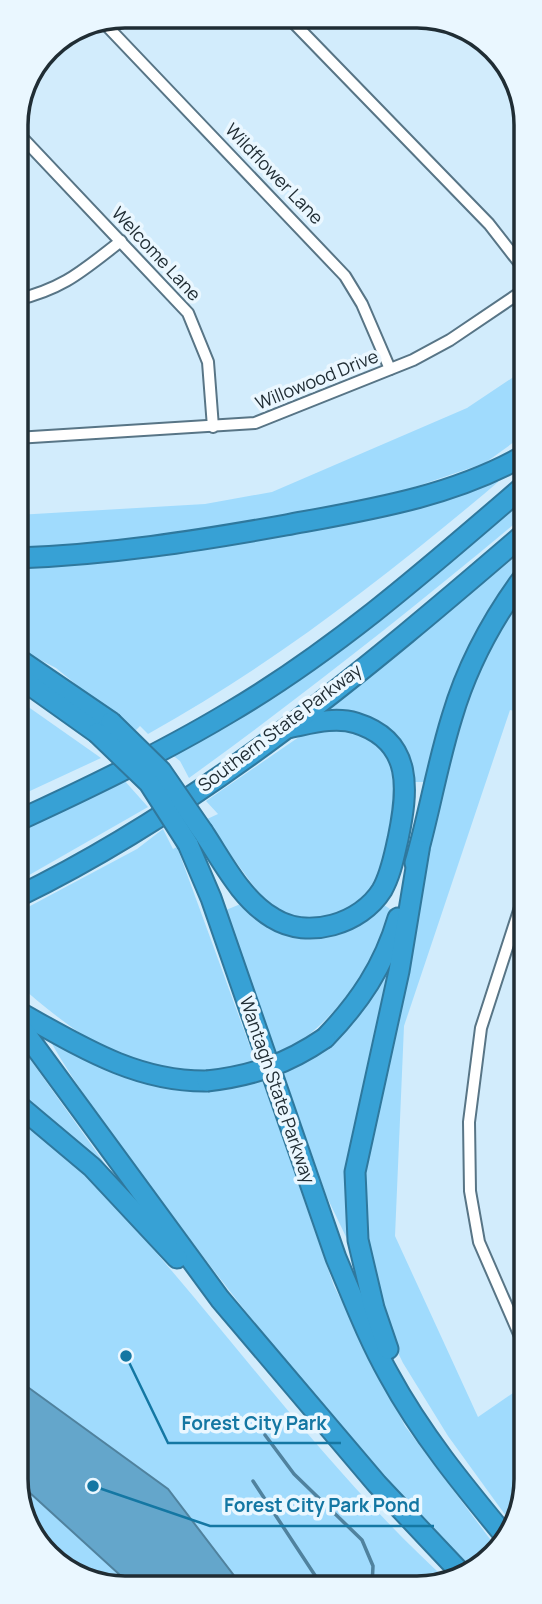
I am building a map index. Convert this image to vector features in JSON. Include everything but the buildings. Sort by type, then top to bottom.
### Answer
[{"type":"highway","points":[[28,557],[90,554],[153,546],[340,515],[442,491],[484,476],[514,461]]},
{"type":"highway","name":"Southern State Parkway","points":[[28,816],[115,775],[231,712],[265,690],[374,611],[514,494]]},
{"type":"highway","name":"Southern State Parkway","points":[[28,891],[111,848],[227,771],[283,729],[514,542]]},
{"type":"highway","points":[[28,1017],[99,1057],[180,1082],[239,1078],[269,1069],[298,1056],[325,1038],[362,996],[393,937],[419,850],[441,756],[465,679],[480,646],[514,592]]},
{"type":"highway","points":[[28,668],[104,728]]},
{"type":"highway","name":"Wantagh State Parkway","points":[[28,683],[104,728],[196,838],[211,898],[336,1258],[389,1375],[423,1431],[462,1485],[500,1530]]},
{"type":"highway","points":[[196,838],[256,907],[276,920],[299,927],[321,927],[345,922],[366,908],[382,891],[391,869],[406,788],[402,764],[391,746],[374,731],[355,723],[332,720],[283,729]]},
{"type":"highway","points":[[419,850],[399,971],[361,1138],[355,1172],[355,1206],[358,1240],[374,1308],[423,1431]]},
{"type":"highway","points":[[28,1037],[220,1299],[377,1485],[456,1568]]},
{"type":"highway","points":[[28,1113],[92,1167],[153,1235],[220,1299]]},
{"type":"street","points":[[299,28],[489,224],[514,256]]},
{"type":"street","name":"Wildflower Lane","points":[[109,30],[345,275],[362,304],[390,369]]},
{"type":"street","name":"Welcome Lane","points":[[28,144],[176,298],[195,325],[208,362],[213,428]]},
{"type":"street","points":[[28,297],[49,292],[69,282],[121,241]]},
{"type":"street","name":"Willowood Drive","points":[[28,438],[213,428],[255,423],[390,369],[450,340],[514,297]]},
{"type":"street","points":[[514,926],[481,1028],[470,1136],[470,1191],[479,1242],[514,1322]]},
{"type":"shaded area","points":[[514,377],[514,442],[485,463],[409,489],[281,518],[97,545],[28,548],[28,514],[205,504],[272,492],[467,408]]},
{"type":"shaded area","points":[[497,476],[498,482],[484,494],[322,622],[238,680],[148,734],[140,726],[134,732],[56,668],[28,654],[28,565],[112,560]]},
{"type":"shaded area","points":[[514,505],[514,524],[359,650],[189,778],[180,761],[171,754],[283,691],[346,646]]},
{"type":"shaded area","points":[[514,558],[514,577],[464,656],[424,782],[412,782],[391,739],[375,722],[349,712],[329,710]]},
{"type":"shaded area","points":[[514,602],[514,711],[510,710],[404,1026],[395,1236],[478,1417],[514,1392],[514,1485],[507,1517],[448,1436],[403,1363],[385,1326],[366,1266],[361,1172],[449,760],[473,681]]},
{"type":"shaded area","points":[[28,707],[101,758],[28,792]]},
{"type":"shaded area","points":[[345,727],[363,732],[386,750],[400,789],[382,877],[354,910],[324,922],[292,919],[261,896],[205,820],[218,814],[206,801],[312,728]]},
{"type":"shaded area","points":[[123,779],[148,807],[28,876],[28,826]]},
{"type":"shaded area","points":[[163,829],[173,849],[177,847],[256,1063],[220,1070],[186,1072],[155,1067],[126,1058],[97,1044],[28,992],[28,907],[137,849]]},
{"type":"shaded area","points":[[243,903],[292,935],[381,903],[393,911],[378,955],[357,993],[351,990],[318,1027],[277,1056],[226,910]]},
{"type":"shaded area","points":[[389,970],[353,1139],[347,1207],[348,1241],[326,1195],[283,1072],[333,1042],[367,1003]]},
{"type":"shaded area","points":[[48,1037],[99,1066],[150,1084],[203,1090],[262,1080],[334,1286],[405,1426],[492,1541],[476,1556],[466,1562],[388,1480],[308,1389],[196,1247],[101,1120]]},
{"type":"shaded area","points":[[28,1056],[138,1210],[46,1117],[28,1103]]},
{"type":"shaded area","points":[[28,1122],[110,1200],[347,1479],[440,1573],[417,1576],[125,1576],[88,1569],[56,1548],[33,1510],[28,1479]]},
{"type":"shaded area","points":[[28,1387],[168,1489],[234,1576],[121,1576],[29,1492]]},
{"type":"waterway","points":[[265,1435],[294,1474],[362,1540],[373,1566],[372,1576]]},
{"type":"waterway","points":[[253,1481],[315,1576]]},
{"type":"place","name":"Forest City Park","points":[[126,1356]]},
{"type":"place","name":"Forest City Park Pond","points":[[93,1486]]}]
